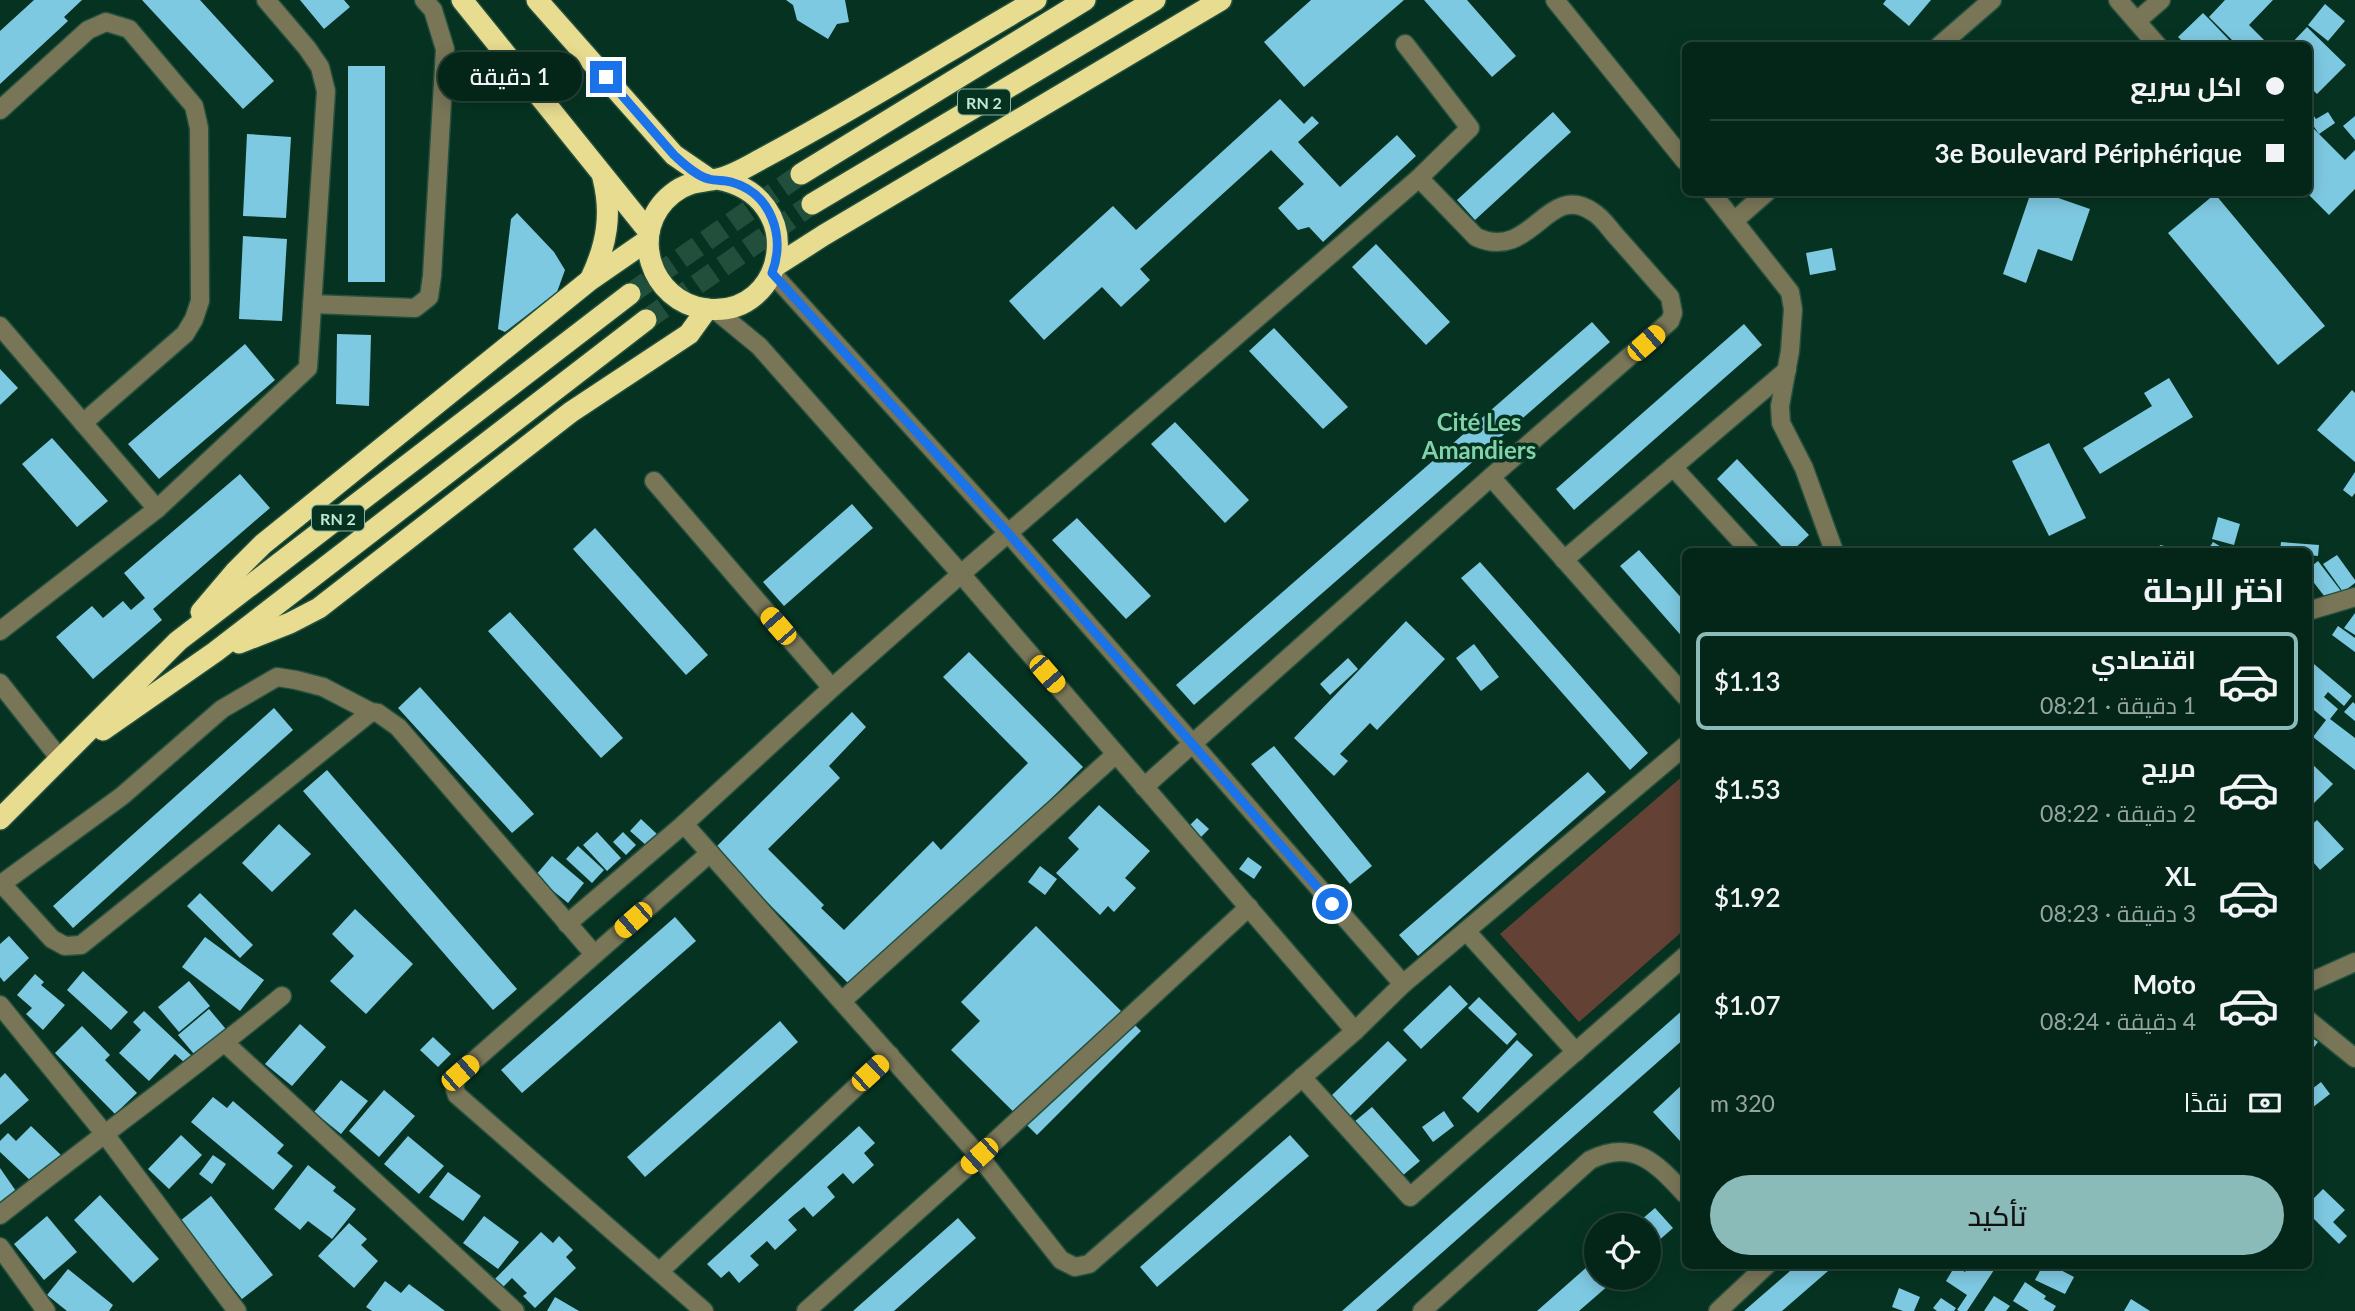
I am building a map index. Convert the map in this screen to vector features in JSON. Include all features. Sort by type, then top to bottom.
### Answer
[{"type":"highway","points":[[462,0],[601,172],[648,236]]},
{"type":"highway","points":[[537,0],[674,155],[713,179]]},
{"type":"highway","points":[[713,179],[768,155],[1036,0]]},
{"type":"highway","name":"RN 2","points":[[802,174],[1084,0]]},
{"type":"highway","name":"RN 2","points":[[812,204],[1155,0]]},
{"type":"highway","points":[[773,270],[778,253],[778,237],[768,209],[746,188],[732,182],[713,179],[697,181],[674,192],[657,210],[648,236],[651,265],[663,287],[683,302],[710,309],[734,306],[752,297],[773,270],[824,235],[1220,0]]},
{"type":"highway","points":[[674,155],[712,164],[740,163],[768,155]]},
{"type":"highway","points":[[590,280],[602,254],[608,227],[608,199],[601,172]]},
{"type":"highway","points":[[178,641],[234,572],[256,550],[648,236]]},
{"type":"highway","name":"RN 2","points":[[0,819],[178,641],[630,294]]},
{"type":"highway","points":[[215,652],[290,623],[319,608],[571,412],[689,334],[710,309]]},
{"type":"highway","name":"RN 2","points":[[61,760],[215,652],[646,320]]},
{"type":"street","points":[[0,631],[157,509],[308,368],[326,91],[320,67],[267,0]]},
{"type":"street","points":[[312,304],[415,308],[429,297],[445,49],[433,10],[424,0]]},
{"type":"street","points":[[1555,0],[1682,156]]},
{"type":"street","points":[[1944,42],[1992,0]]},
{"type":"street","points":[[2118,0],[2155,42]]},
{"type":"street","points":[[2138,20],[2161,0]]},
{"type":"street","points":[[0,110],[88,30],[106,22],[130,29],[194,106],[199,128],[200,301],[194,319],[185,334],[83,423]]},
{"type":"street","points":[[567,924],[684,824],[961,574],[1419,178],[1470,128],[1405,44]]},
{"type":"street","points":[[1144,787],[1491,477],[1665,326],[1673,313],[1670,297],[1595,213],[1575,205],[1553,209],[1520,237],[1509,242],[1486,242],[1476,237],[1419,178]]},
{"type":"street","points":[[1714,196],[1790,292],[1793,309],[1787,370],[1782,390],[1781,423],[1804,468],[1833,548]]},
{"type":"street","points":[[1734,220],[1762,196]]},
{"type":"street","points":[[773,270],[1009,534],[1403,984]]},
{"type":"street","points":[[710,309],[759,346],[961,574],[1355,1031]]},
{"type":"street","points":[[0,326],[157,509]]},
{"type":"street","points":[[1564,560],[1787,370]]},
{"type":"street","points":[[1673,467],[1747,548]]},
{"type":"street","points":[[1491,477],[1682,693]]},
{"type":"street","points":[[654,481],[832,688]]},
{"type":"street","points":[[2312,610],[2355,597]]},
{"type":"street","points":[[371,712],[81,945],[65,946],[52,939],[1,885],[122,796],[222,709],[277,677],[323,687],[378,713],[398,727],[594,954]]},
{"type":"street","points":[[0,683],[61,760]]},
{"type":"street","points":[[684,824],[979,1156],[1061,1260],[1075,1267],[1089,1264],[1355,1031],[1403,984],[1682,749]]},
{"type":"street","points":[[842,1001],[1116,754]]},
{"type":"street","points":[[704,1311],[457,1095],[454,1088],[460,1073],[710,853]]},
{"type":"street","points":[[806,1311],[1249,908]]},
{"type":"street","points":[[1466,930],[1576,1052]]},
{"type":"street","points":[[1302,1077],[1410,1197],[1682,959]]},
{"type":"street","points":[[2312,981],[2355,962]]},
{"type":"street","points":[[0,1215],[225,1043],[282,996]]},
{"type":"street","points":[[0,1005],[104,1133],[237,1311]]},
{"type":"street","points":[[2312,1023],[2355,1058]]},
{"type":"street","points":[[225,1043],[515,1311]]},
{"type":"street","points":[[660,1271],[890,1055]]},
{"type":"street","points":[[1422,1311],[1590,1160],[1604,1153],[1622,1151],[1641,1156],[1658,1166],[1682,1191]]},
{"type":"street","points":[[0,1247],[46,1311]]},
{"type":"street","points":[[1718,1311],[1758,1269]]},
{"type":"shaded area","points":[[1682,777],[1682,932],[1579,1022],[1500,934]]},
{"type":"building","points":[[34,0],[82,0],[64,17],[68,21],[0,84],[0,31]]},
{"type":"building","points":[[142,0],[200,0],[274,81],[243,109]]},
{"type":"building","points":[[300,0],[344,0],[350,7],[324,29]]},
{"type":"building","points":[[786,0],[845,0],[849,22],[837,24],[828,39],[797,20],[793,5]]},
{"type":"building","points":[[1311,0],[1404,0],[1304,87],[1264,42]]},
{"type":"building","points":[[1424,0],[1467,0],[1516,56],[1492,77]]},
{"type":"building","points":[[1886,0],[1931,0],[1909,26],[1883,4]]},
{"type":"building","points":[[2225,0],[2273,0],[2249,25],[2266,42],[2234,42],[2209,17]]},
{"type":"building","points":[[2325,4],[2345,21],[2328,41],[2308,25]]},
{"type":"building","points":[[2203,13],[2231,42],[2183,42],[2178,37]]},
{"type":"building","points":[[2307,27],[2346,65],[2317,94],[2312,89],[2312,42],[2293,42]]},
{"type":"building","points":[[348,66],[385,66],[385,282],[348,282]]},
{"type":"building","points":[[1280,99],[1304,124],[1312,116],[1319,123],[1298,142],[1340,187],[1397,135],[1416,156],[1323,242],[1309,227],[1298,230],[1278,208],[1304,184],[1271,150],[1140,269],[1150,280],[1121,307],[1102,287],[1044,340],[1009,301],[1113,206],[1136,230]]},
{"type":"building","points":[[1553,112],[1571,132],[1475,220],[1457,200]]},
{"type":"building","points":[[2328,112],[2335,123],[2319,134],[2312,124],[2312,114],[2316,119]]},
{"type":"building","points":[[2355,116],[2355,140],[2343,126]]},
{"type":"building","points":[[2312,127],[2345,160],[2355,150],[2355,189],[2329,215],[2310,196]]},
{"type":"building","points":[[247,134],[291,137],[286,218],[243,216]]},
{"type":"building","points":[[2030,196],[2053,196],[2090,209],[2072,261],[2038,249],[2026,283],[2003,274]]},
{"type":"building","points":[[2213,196],[2217,196],[2325,326],[2278,365],[2168,233]]},
{"type":"building","points":[[517,213],[554,252],[565,270],[557,292],[505,332],[498,329],[511,219]]},
{"type":"building","points":[[243,236],[287,239],[282,321],[239,319]]},
{"type":"building","points":[[1376,244],[1450,322],[1426,345],[1352,267]]},
{"type":"building","points":[[1832,248],[1836,270],[1810,275],[1806,253]]},
{"type":"building","points":[[1592,322],[1610,342],[1194,705],[1176,685]]},
{"type":"building","points":[[1744,324],[1762,345],[1574,510],[1556,489]]},
{"type":"building","points":[[1274,328],[1348,407],[1323,429],[1249,351]]},
{"type":"building","points":[[337,334],[371,335],[369,406],[336,404]]},
{"type":"building","points":[[245,344],[275,380],[159,479],[128,444]]},
{"type":"building","points":[[0,369],[18,388],[0,405]]},
{"type":"building","points":[[2169,378],[2193,417],[2100,474],[2083,448],[2152,406],[2144,393]]},
{"type":"building","points":[[2352,390],[2355,393],[2355,462],[2317,430]]},
{"type":"building","points":[[1175,422],[1249,500],[1225,523],[1151,444]]},
{"type":"building","points":[[52,438],[108,501],[77,527],[22,464]]},
{"type":"building","points":[[2049,443],[2086,518],[2049,536],[2012,461]]},
{"type":"building","points":[[1737,459],[1809,535],[1795,548],[1783,548],[1717,479]]},
{"type":"building","points":[[2355,472],[2355,493],[2352,497],[2343,490]]},
{"type":"building","points":[[240,474],[270,508],[153,609],[162,620],[93,679],[56,637],[92,606],[103,618],[123,601],[131,610],[145,598],[124,573]]},
{"type":"building","points":[[852,504],[873,528],[784,606],[763,582]]},
{"type":"building","points":[[2218,517],[2240,524],[2234,545],[2212,539]]},
{"type":"building","points":[[1077,518],[1151,596],[1126,619],[1052,540]]},
{"type":"building","points":[[595,528],[708,655],[686,675],[573,549]]},
{"type":"building","points":[[2213,542],[2223,548],[2209,548]]},
{"type":"building","points":[[2281,542],[2319,545],[2318,556],[2312,555],[2312,548],[2280,548]]},
{"type":"building","points":[[1639,550],[1682,599],[1682,637],[1620,566]]},
{"type":"building","points":[[2337,555],[2355,580],[2355,583],[2343,592],[2323,564]]},
{"type":"building","points":[[2318,561],[2341,591],[2328,601],[2312,580],[2312,566]]},
{"type":"building","points":[[1480,562],[1648,753],[1630,770],[1461,578]]},
{"type":"building","points":[[510,612],[623,738],[601,758],[488,631]]},
{"type":"building","points":[[2355,613],[2355,635],[2344,628]]},
{"type":"building","points":[[1406,621],[1445,659],[1377,730],[1370,723],[1340,754],[1348,761],[1334,776],[1294,738]]},
{"type":"building","points":[[2338,626],[2355,638],[2355,652],[2332,635]]},
{"type":"building","points":[[1474,644],[1499,677],[1481,691],[1456,658]]},
{"type":"building","points":[[969,652],[1083,767],[868,981],[850,985],[714,849],[852,712],[866,727],[829,766],[840,778],[768,849],[824,905],[821,908],[844,930],[933,841],[941,850],[1028,763],[943,677]]},
{"type":"building","points":[[1348,658],[1358,669],[1330,695],[1320,684]]},
{"type":"building","points":[[2312,662],[2352,696],[2344,706],[2328,692],[2324,697],[2338,709],[2330,719],[2355,738],[2355,770],[2313,737],[2326,720],[2312,708]]},
{"type":"building","points":[[420,687],[534,814],[512,833],[398,708]]},
{"type":"building","points":[[2353,702],[2355,704],[2355,721],[2344,712]]},
{"type":"building","points":[[274,708],[293,730],[73,928],[53,906]]},
{"type":"building","points":[[1274,746],[1372,866],[1350,884],[1251,764]]},
{"type":"building","points":[[2312,764],[2333,784],[2314,803],[2312,801]]},
{"type":"building","points":[[327,770],[517,989],[493,1010],[303,791]]},
{"type":"building","points":[[1588,772],[1606,792],[1418,956],[1399,935]]},
{"type":"building","points":[[1099,805],[1150,851],[1125,878],[1136,888],[1114,912],[1108,906],[1100,915],[1056,873],[1079,849],[1068,838]]},
{"type":"building","points":[[1197,818],[1209,829],[1201,837],[1189,826]]},
{"type":"building","points":[[641,819],[658,835],[647,846],[630,831]]},
{"type":"building","points":[[2317,820],[2344,849],[2320,870],[2312,861],[2312,824]]},
{"type":"building","points":[[279,824],[311,854],[272,892],[242,863]]},
{"type":"building","points":[[597,832],[621,858],[607,871],[583,845]]},
{"type":"building","points":[[623,832],[636,845],[626,855],[613,842]]},
{"type":"building","points":[[578,846],[604,870],[592,883],[566,859]]},
{"type":"building","points":[[552,856],[584,883],[568,903],[535,876]]},
{"type":"building","points":[[1248,857],[1262,867],[1254,879],[1239,869]]},
{"type":"building","points":[[1040,866],[1057,879],[1045,895],[1028,882]]},
{"type":"building","points":[[200,893],[253,945],[240,958],[187,906]]},
{"type":"building","points":[[355,909],[413,964],[366,1014],[330,981],[354,956],[332,934]]},
{"type":"building","points":[[675,917],[696,941],[522,1093],[501,1070]]},
{"type":"building","points":[[1036,926],[1141,1031],[1037,1135],[951,1050],[980,1021],[961,1002]]},
{"type":"building","points":[[9,936],[29,958],[4,982],[0,977],[0,944]]},
{"type":"building","points":[[205,937],[264,980],[240,1011],[182,967]]},
{"type":"building","points":[[83,971],[128,1012],[111,1030],[67,990]]},
{"type":"building","points":[[35,974],[44,982],[41,985],[65,1005],[43,1030],[26,1014],[32,1008],[17,995]]},
{"type":"building","points":[[189,981],[210,1006],[179,1032],[158,1007]]},
{"type":"building","points":[[1450,985],[1468,1004],[1421,1049],[1403,1030]]},
{"type":"building","points":[[1479,997],[1517,1034],[1507,1045],[1468,1008]]},
{"type":"building","points":[[209,1009],[230,1034],[199,1060],[178,1035]]},
{"type":"building","points":[[144,1011],[193,1057],[186,1064],[175,1054],[149,1081],[119,1053],[141,1030],[133,1022]]},
{"type":"building","points":[[1682,1011],[1682,1041],[1376,1311],[1342,1311]]},
{"type":"building","points":[[780,1021],[798,1042],[645,1177],[627,1157]]},
{"type":"building","points":[[300,1024],[326,1047],[292,1086],[265,1064]]},
{"type":"building","points":[[82,1026],[110,1055],[105,1060],[137,1093],[115,1114],[55,1053]]},
{"type":"building","points":[[433,1037],[451,1054],[438,1067],[420,1050]]},
{"type":"building","points":[[2312,1038],[2318,1042],[2312,1050]]},
{"type":"building","points":[[1517,1040],[1533,1055],[1478,1113],[1462,1098]]},
{"type":"building","points":[[1388,1041],[1407,1060],[1350,1116],[1331,1096]]},
{"type":"building","points":[[5,1073],[29,1100],[0,1125],[0,1078]]},
{"type":"building","points":[[341,1080],[368,1101],[341,1134],[314,1112]]},
{"type":"building","points":[[2321,1082],[2330,1094],[2312,1108],[2312,1089]]},
{"type":"building","points":[[1682,1085],[1680,1141],[1653,1112]]},
{"type":"building","points":[[384,1090],[415,1116],[379,1157],[349,1131]]},
{"type":"building","points":[[213,1097],[227,1108],[233,1101],[284,1145],[277,1153],[293,1166],[273,1190],[191,1122]]},
{"type":"building","points":[[1372,1107],[1420,1161],[1402,1176],[1354,1122]]},
{"type":"building","points":[[1444,1111],[1454,1126],[1433,1142],[1422,1127]]},
{"type":"building","points":[[31,1126],[61,1155],[33,1183],[0,1152],[0,1141],[8,1133],[16,1141]]},
{"type":"building","points":[[859,1126],[875,1143],[864,1153],[874,1165],[853,1184],[843,1173],[827,1187],[835,1197],[813,1217],[804,1207],[788,1220],[797,1230],[775,1250],[767,1241],[750,1256],[759,1265],[739,1283],[729,1271],[721,1278],[707,1264]]},
{"type":"building","points":[[181,1135],[202,1155],[169,1189],[148,1169]]},
{"type":"building","points":[[1290,1135],[1309,1156],[1157,1287],[1140,1267]]},
{"type":"building","points":[[408,1136],[444,1166],[419,1194],[384,1164]]},
{"type":"building","points":[[213,1155],[226,1164],[212,1184],[199,1174]]},
{"type":"building","points":[[308,1165],[336,1187],[333,1191],[356,1209],[332,1239],[308,1221],[300,1230],[274,1209]]},
{"type":"building","points":[[0,1168],[18,1194],[0,1206]]},
{"type":"building","points":[[448,1172],[481,1196],[463,1221],[429,1197]]},
{"type":"building","points":[[2323,1189],[2345,1210],[2333,1222],[2347,1236],[2339,1244],[2312,1217],[2312,1200]]},
{"type":"building","points":[[100,1195],[159,1259],[133,1283],[74,1220]]},
{"type":"building","points":[[211,1196],[273,1275],[242,1299],[180,1221]]},
{"type":"building","points":[[1661,1215],[1673,1228],[1661,1239]]},
{"type":"building","points":[[47,1216],[77,1252],[44,1280],[14,1244]]},
{"type":"building","points":[[484,1216],[519,1242],[498,1269],[463,1243]]},
{"type":"building","points":[[958,1218],[976,1238],[894,1311],[853,1311]]},
{"type":"building","points":[[349,1223],[367,1239],[361,1245],[378,1261],[354,1288],[318,1256]]},
{"type":"building","points":[[541,1232],[553,1243],[559,1236],[573,1250],[566,1257],[576,1268],[535,1308],[523,1296],[527,1293],[512,1278],[500,1290],[492,1282]]},
{"type":"building","points":[[68,1269],[113,1305],[109,1311],[67,1311],[47,1295]]},
{"type":"building","points":[[1792,1269],[1830,1269],[1782,1311],[1744,1311]]},
{"type":"building","points":[[1953,1269],[1965,1272],[1967,1269],[1994,1270],[1967,1311],[1959,1311],[1957,1310],[1967,1295],[1946,1281]]},
{"type":"building","points":[[2041,1269],[2059,1269],[2074,1277],[2065,1294],[2035,1280]]},
{"type":"building","points":[[1584,1270],[1584,1290],[1603,1290],[1579,1311],[1537,1311]]},
{"type":"building","points":[[385,1281],[401,1293],[409,1284],[445,1311],[372,1311],[366,1307]]},
{"type":"building","points":[[2025,1282],[2056,1306],[2053,1311],[2029,1311],[2013,1301]]},
{"type":"building","points":[[1899,1288],[1920,1297],[1914,1311],[1892,1307]]},
{"type":"building","points":[[1994,1296],[2010,1306],[2006,1311],[1984,1311]]},
{"type":"building","points":[[555,1297],[579,1311],[547,1311]]},
{"type":"building","points":[[1941,1298],[1956,1308],[1954,1311],[1937,1311],[1933,1308]]},
{"type":"building","points":[[2131,1299],[2150,1311],[2124,1311]]},
{"type":"tunnel","points":[[630,294],[801,174]]},
{"type":"tunnel","points":[[646,320],[812,204]]},
{"type":"district","name":"Cité Les Amandiers","points":[[1479,435]]},
{"type":"route","points":[[606,77],[684,164],[709,179],[732,182],[746,188],[768,209],[778,237],[778,253],[772,273],[1009,534],[1332,904]]}]
